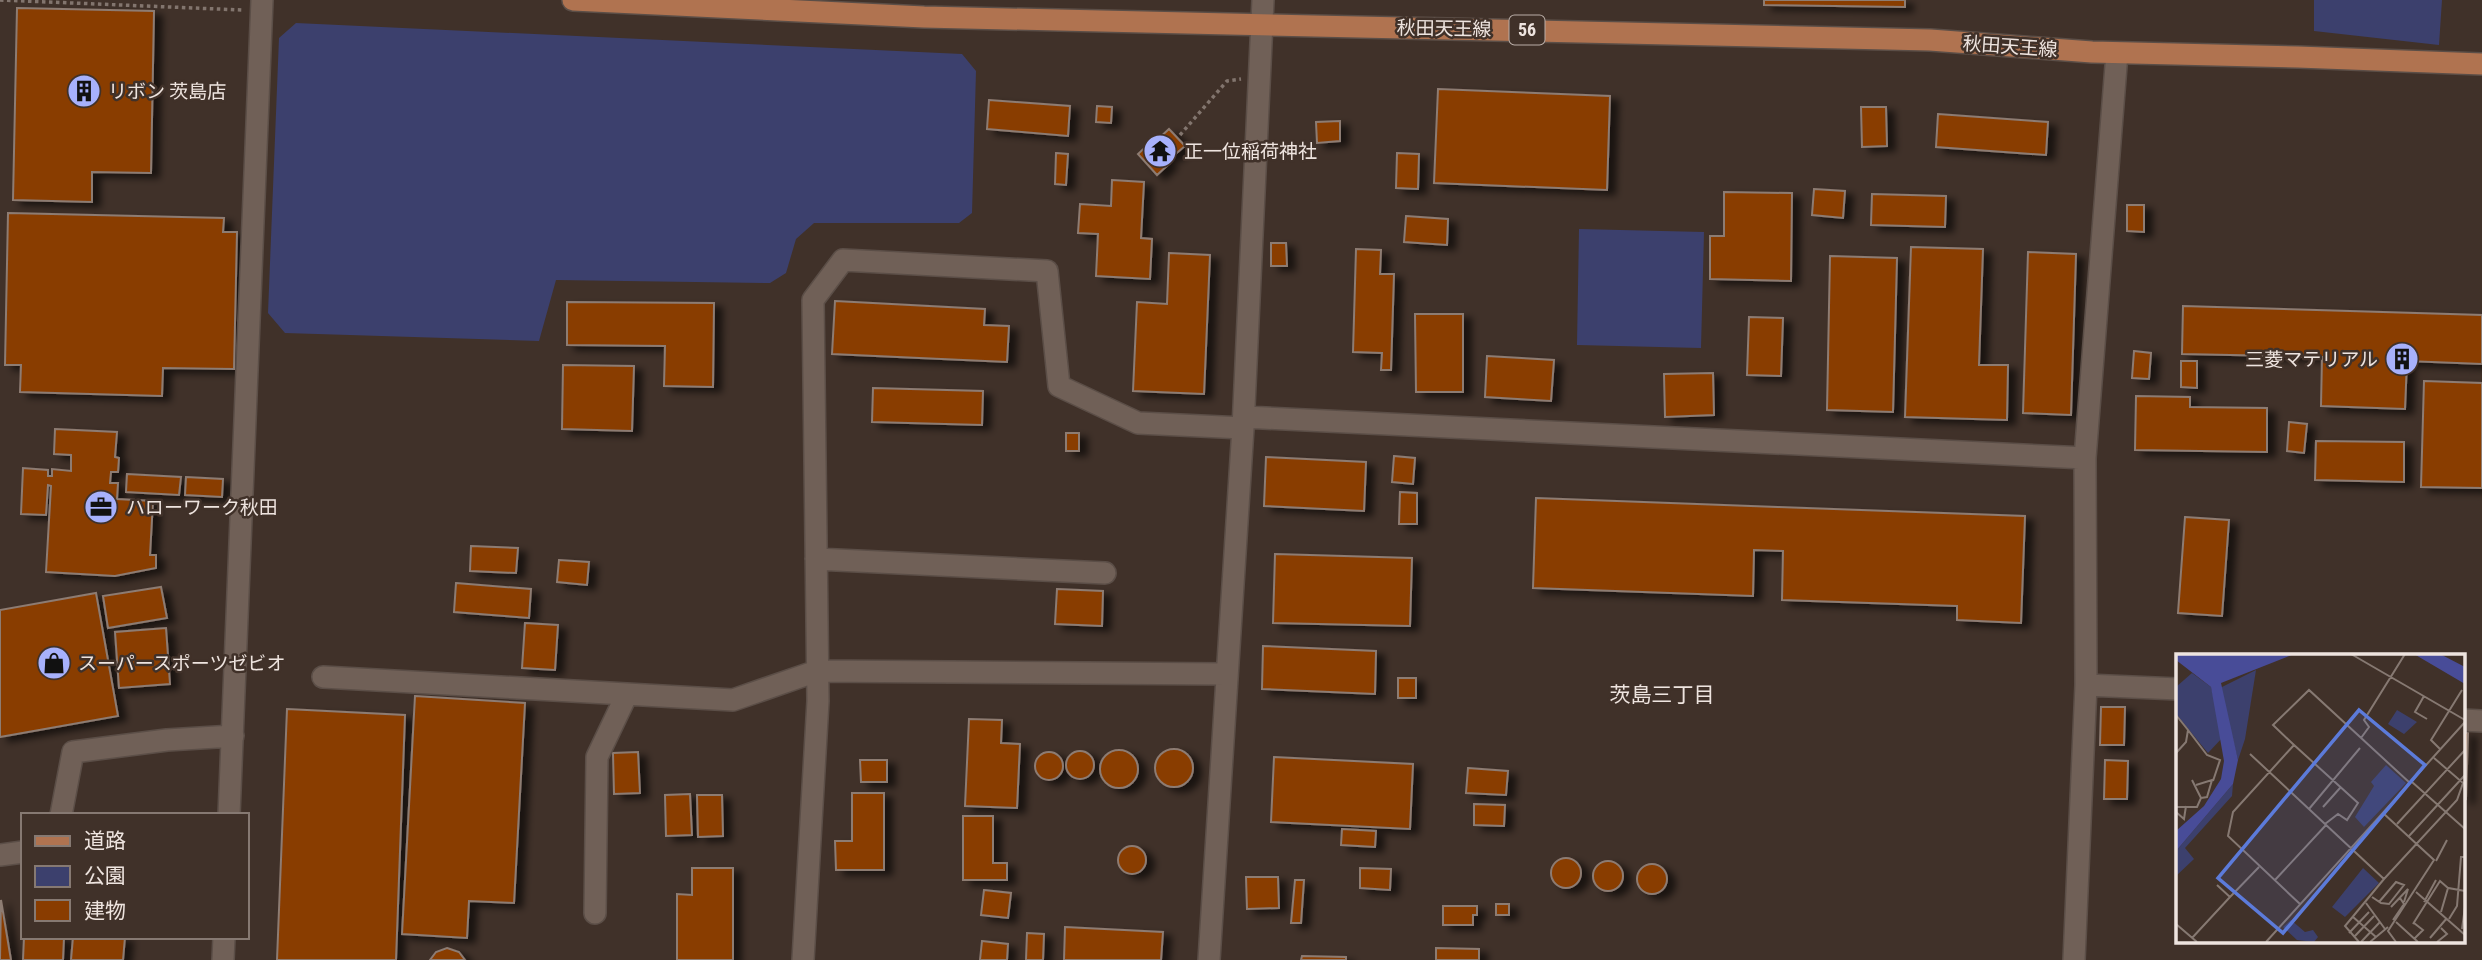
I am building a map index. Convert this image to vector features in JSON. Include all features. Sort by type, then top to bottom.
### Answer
[{"type":"main road","name":"秋田天王線","points":[[573,0],[720,4],[925,17],[1930,40],[2117,53],[2482,64]]},
{"type":"street","points":[[1209,960],[1244,423],[1263,0]]},
{"type":"street","points":[[229,813],[262,5]]},
{"type":"street","points":[[2074,960],[2087,685],[2085,458],[2117,53]]},
{"type":"street","points":[[803,960],[818,701],[813,300],[843,260],[1047,271],[1059,386],[1138,423],[1244,423],[2085,458]]},
{"type":"street","points":[[816,559],[1105,573]]},
{"type":"street","points":[[323,677],[733,700],[817,671],[1227,674]]},
{"type":"street","points":[[2087,685],[2176,689]]},
{"type":"street","points":[[595,913],[597,757],[627,694]]},
{"type":"street","points":[[2464,720],[2482,721]]},
{"type":"street","points":[[61,813],[73,752],[167,740],[233,736]]},
{"type":"street","points":[[0,855],[21,852]]},
{"type":"street","points":[[223,960],[224,939]]},
{"type":"path","points":[[0,1],[262,5]]},
{"type":"path","points":[[1180,135],[1227,81],[1259,76]]},
{"type":"green space","points":[[2314,0],[2442,0],[2439,45],[2314,31]]},
{"type":"green space","points":[[296,23],[962,54],[976,71],[972,213],[959,223],[814,223],[796,239],[786,273],[770,283],[556,280],[539,341],[285,333],[268,313],[279,38]]},
{"type":"green space","points":[[1579,229],[1704,232],[1701,348],[1577,345]]},
{"type":"building","points":[[1764,0],[1905,0],[1905,7],[1764,5]]},
{"type":"building","name":"リボン 茨島店","points":[[17,8],[154,11],[151,173],[92,172],[92,202],[13,200]]},
{"type":"building","points":[[1438,89],[1610,96],[1607,190],[1434,183]]},
{"type":"building","points":[[989,100],[1070,106],[1068,136],[987,129]]},
{"type":"building","points":[[1097,106],[1112,107],[1111,123],[1096,122]]},
{"type":"building","points":[[1861,107],[1886,107],[1887,146],[1862,147]]},
{"type":"building","points":[[1938,114],[2048,122],[2046,155],[1936,147]]},
{"type":"building","points":[[1340,121],[1340,141],[1317,143],[1316,122]]},
{"type":"building","name":"正一位稲荷神社","points":[[1169,129],[1185,146],[1165,160],[1169,164],[1157,175],[1138,154],[1150,143],[1154,147],[1159,142],[1157,140]]},
{"type":"building","points":[[1056,153],[1068,154],[1066,185],[1055,184]]},
{"type":"building","points":[[1397,153],[1419,154],[1418,189],[1396,188]]},
{"type":"building","points":[[1112,180],[1144,182],[1141,238],[1152,239],[1150,279],[1096,276],[1098,234],[1078,233],[1080,204],[1111,206]]},
{"type":"building","points":[[1814,189],[1845,191],[1843,218],[1812,215]]},
{"type":"building","points":[[1724,192],[1792,193],[1791,281],[1710,279],[1710,236],[1724,236]]},
{"type":"building","points":[[1872,194],[1946,196],[1945,227],[1871,225]]},
{"type":"building","points":[[2127,205],[2144,205],[2144,232],[2127,231]]},
{"type":"building","points":[[8,213],[224,218],[223,232],[237,232],[234,369],[163,368],[162,396],[20,392],[21,365],[5,365]]},
{"type":"building","points":[[1406,216],[1448,219],[1447,245],[1404,242]]},
{"type":"building","points":[[1271,243],[1286,243],[1287,266],[1271,266]]},
{"type":"building","points":[[1911,247],[1983,249],[1979,365],[2008,365],[2007,420],[1905,417]]},
{"type":"building","points":[[1356,249],[1381,250],[1380,274],[1394,274],[1391,370],[1381,370],[1382,353],[1353,352]]},
{"type":"building","points":[[2028,252],[2076,254],[2071,415],[2023,413]]},
{"type":"building","points":[[1169,253],[1210,255],[1204,394],[1133,391],[1137,302],[1167,304]]},
{"type":"building","points":[[1830,256],[1897,258],[1893,412],[1827,410]]},
{"type":"building","points":[[835,301],[985,309],[984,325],[1009,326],[1007,362],[832,354]]},
{"type":"building","points":[[567,302],[714,303],[713,387],[664,386],[665,346],[567,345]]},
{"type":"building","name":"三菱マテリアル","points":[[2183,306],[2482,315],[2482,364],[2407,361],[2405,409],[2321,406],[2322,357],[2182,354]]},
{"type":"building","points":[[1415,314],[1463,314],[1463,392],[1416,392]]},
{"type":"building","points":[[1749,317],[1783,318],[1781,376],[1747,375]]},
{"type":"building","points":[[2134,351],[2151,353],[2149,379],[2132,378]]},
{"type":"building","points":[[1487,356],[1554,360],[1551,401],[1485,397]]},
{"type":"building","points":[[2181,361],[2197,361],[2197,388],[2181,387]]},
{"type":"building","points":[[563,365],[634,366],[632,431],[562,429]]},
{"type":"building","points":[[1713,373],[1714,415],[1665,417],[1664,374]]},
{"type":"building","name":"三菱マテリアル","points":[[2424,381],[2482,383],[2482,488],[2421,487]]},
{"type":"building","points":[[873,388],[983,391],[982,425],[872,422]]},
{"type":"building","name":"三菱マテリアル","points":[[2136,396],[2190,397],[2190,407],[2267,408],[2267,452],[2135,450]]},
{"type":"building","points":[[2289,422],[2307,424],[2304,453],[2287,451]]},
{"type":"building","name":"ハローワーク秋田","points":[[55,429],[117,432],[115,457],[119,458],[118,472],[111,472],[110,483],[118,483],[117,499],[153,501],[150,555],[156,555],[156,568],[115,576],[46,572],[51,486],[48,485],[46,515],[21,514],[23,468],[48,470],[48,476],[52,476],[52,469],[71,471],[71,455],[54,454]]},
{"type":"building","points":[[1066,433],[1079,433],[1079,451],[1066,451]]},
{"type":"building","points":[[2316,441],[2404,442],[2404,482],[2315,480]]},
{"type":"building","points":[[1394,456],[1415,458],[1413,484],[1392,482]]},
{"type":"building","points":[[1266,457],[1366,462],[1364,511],[1264,506]]},
{"type":"building","points":[[127,474],[181,477],[179,495],[126,492]]},
{"type":"building","points":[[186,477],[223,479],[222,497],[185,495]]},
{"type":"building","points":[[1400,492],[1417,493],[1417,524],[1399,524]]},
{"type":"building","points":[[1536,498],[2025,516],[2021,623],[1957,620],[1957,606],[1782,600],[1783,551],[1754,550],[1753,596],[1533,588]]},
{"type":"building","points":[[2185,517],[2229,520],[2222,616],[2178,613]]},
{"type":"building","points":[[471,546],[518,548],[516,573],[470,571]]},
{"type":"building","points":[[1275,554],[1412,558],[1410,626],[1273,623]]},
{"type":"building","points":[[559,560],[589,562],[587,585],[557,582]]},
{"type":"building","points":[[456,583],[531,589],[529,618],[454,612]]},
{"type":"building","points":[[161,587],[167,618],[108,628],[103,596]]},
{"type":"building","points":[[1057,589],[1103,591],[1102,626],[1055,624]]},
{"type":"building","name":"スーパースポーツゼビオ","points":[[96,593],[118,716],[0,737],[0,610]]},
{"type":"building","points":[[525,623],[558,625],[555,670],[522,668]]},
{"type":"building","points":[[166,628],[170,684],[119,688],[115,632]]},
{"type":"building","points":[[1263,646],[1376,651],[1375,694],[1262,689]]},
{"type":"building","points":[[1398,678],[1416,678],[1416,698],[1398,698]]},
{"type":"building","points":[[415,696],[525,703],[514,903],[469,901],[467,938],[402,934]]},
{"type":"building","points":[[2101,707],[2125,707],[2124,745],[2100,745]]},
{"type":"building","points":[[287,709],[405,715],[396,960],[277,960]]},
{"type":"building","points":[[969,719],[1002,720],[1001,743],[1020,744],[1017,808],[965,806]]},
{"type":"building","points":[[2464,732],[2468,733],[2466,799],[2464,798]]},
{"type":"building","points":[[1174,749],[1188,754],[1193,768],[1188,782],[1174,787],[1160,782],[1155,768],[1160,754]]},
{"type":"building","points":[[1119,750],[1133,755],[1138,769],[1133,783],[1119,788],[1105,783],[1100,769],[1105,755]]},
{"type":"building","points":[[1080,751],[1090,755],[1094,765],[1090,775],[1080,779],[1070,775],[1066,765],[1070,755]]},
{"type":"building","points":[[638,752],[640,793],[614,794],[613,753]]},
{"type":"building","points":[[1049,752],[1059,756],[1063,766],[1059,776],[1049,780],[1039,776],[1035,766],[1039,756]]},
{"type":"building","points":[[1274,757],[1413,764],[1410,829],[1271,822]]},
{"type":"building","points":[[860,760],[887,760],[887,782],[861,782]]},
{"type":"building","points":[[2105,760],[2128,761],[2127,799],[2104,799]]},
{"type":"building","points":[[1468,768],[1508,771],[1506,795],[1466,793]]},
{"type":"building","points":[[852,793],[884,793],[884,870],[836,870],[835,841],[852,841]]},
{"type":"building","points":[[690,794],[692,835],[666,836],[665,795]]},
{"type":"building","points":[[697,795],[722,795],[723,836],[698,837]]},
{"type":"building","points":[[1474,804],[1505,805],[1504,826],[1474,825]]},
{"type":"building","points":[[963,816],[993,816],[993,863],[1007,863],[1007,880],[963,880]]},
{"type":"building","points":[[1342,829],[1376,831],[1375,847],[1341,845]]},
{"type":"building","points":[[1132,846],[1142,850],[1146,860],[1142,870],[1132,874],[1122,870],[1118,860],[1122,850]]},
{"type":"building","points":[[1566,858],[1577,862],[1581,873],[1577,884],[1566,888],[1555,884],[1551,873],[1555,862]]},
{"type":"building","points":[[1608,861],[1619,865],[1623,876],[1619,887],[1608,891],[1597,887],[1593,876],[1597,865]]},
{"type":"building","points":[[1652,864],[1663,868],[1667,879],[1663,890],[1652,894],[1641,890],[1637,879],[1641,868]]},
{"type":"building","points":[[692,868],[733,868],[733,960],[677,960],[677,894],[692,895]]},
{"type":"building","points":[[1360,868],[1391,869],[1390,890],[1360,888]]},
{"type":"building","points":[[1246,877],[1278,877],[1279,908],[1247,909]]},
{"type":"building","points":[[1295,880],[1304,880],[1301,923],[1291,923]]},
{"type":"building","points":[[984,890],[1011,893],[1008,918],[981,915]]},
{"type":"building","points":[[1,900],[11,960],[0,960]]},
{"type":"building","points":[[1496,904],[1509,904],[1509,915],[1496,915]]},
{"type":"building","points":[[1443,906],[1477,906],[1473,925],[1443,925]]},
{"type":"building","points":[[1065,927],[1163,932],[1161,960],[1064,960]]},
{"type":"building","points":[[1027,933],[1044,934],[1043,960],[1026,960]]},
{"type":"building","points":[[24,939],[64,939],[63,960],[23,960]]},
{"type":"building","points":[[73,939],[125,939],[123,960],[71,960]]},
{"type":"building","points":[[982,941],[1008,944],[1007,960],[980,960]]},
{"type":"building","points":[[447,948],[459,952],[465,960],[430,960],[436,952]]},
{"type":"building","points":[[1436,948],[1479,949],[1479,960],[1436,960]]},
{"type":"building","points":[[1302,956],[1346,957],[1346,960],[1301,960]]},
{"type":"place","name":"リボン 茨島店","points":[[84,91]]},
{"type":"place","name":"正一位稲荷神社","points":[[1160,151]]},
{"type":"place","name":"三菱マテリアル","points":[[2402,359]]},
{"type":"place","name":"ハローワーク秋田","points":[[101,507]]},
{"type":"place","name":"スーパースポーツゼビオ","points":[[54,663]]},
{"type":"district","name":"茨島三丁目","points":[[1662,695]]}]
